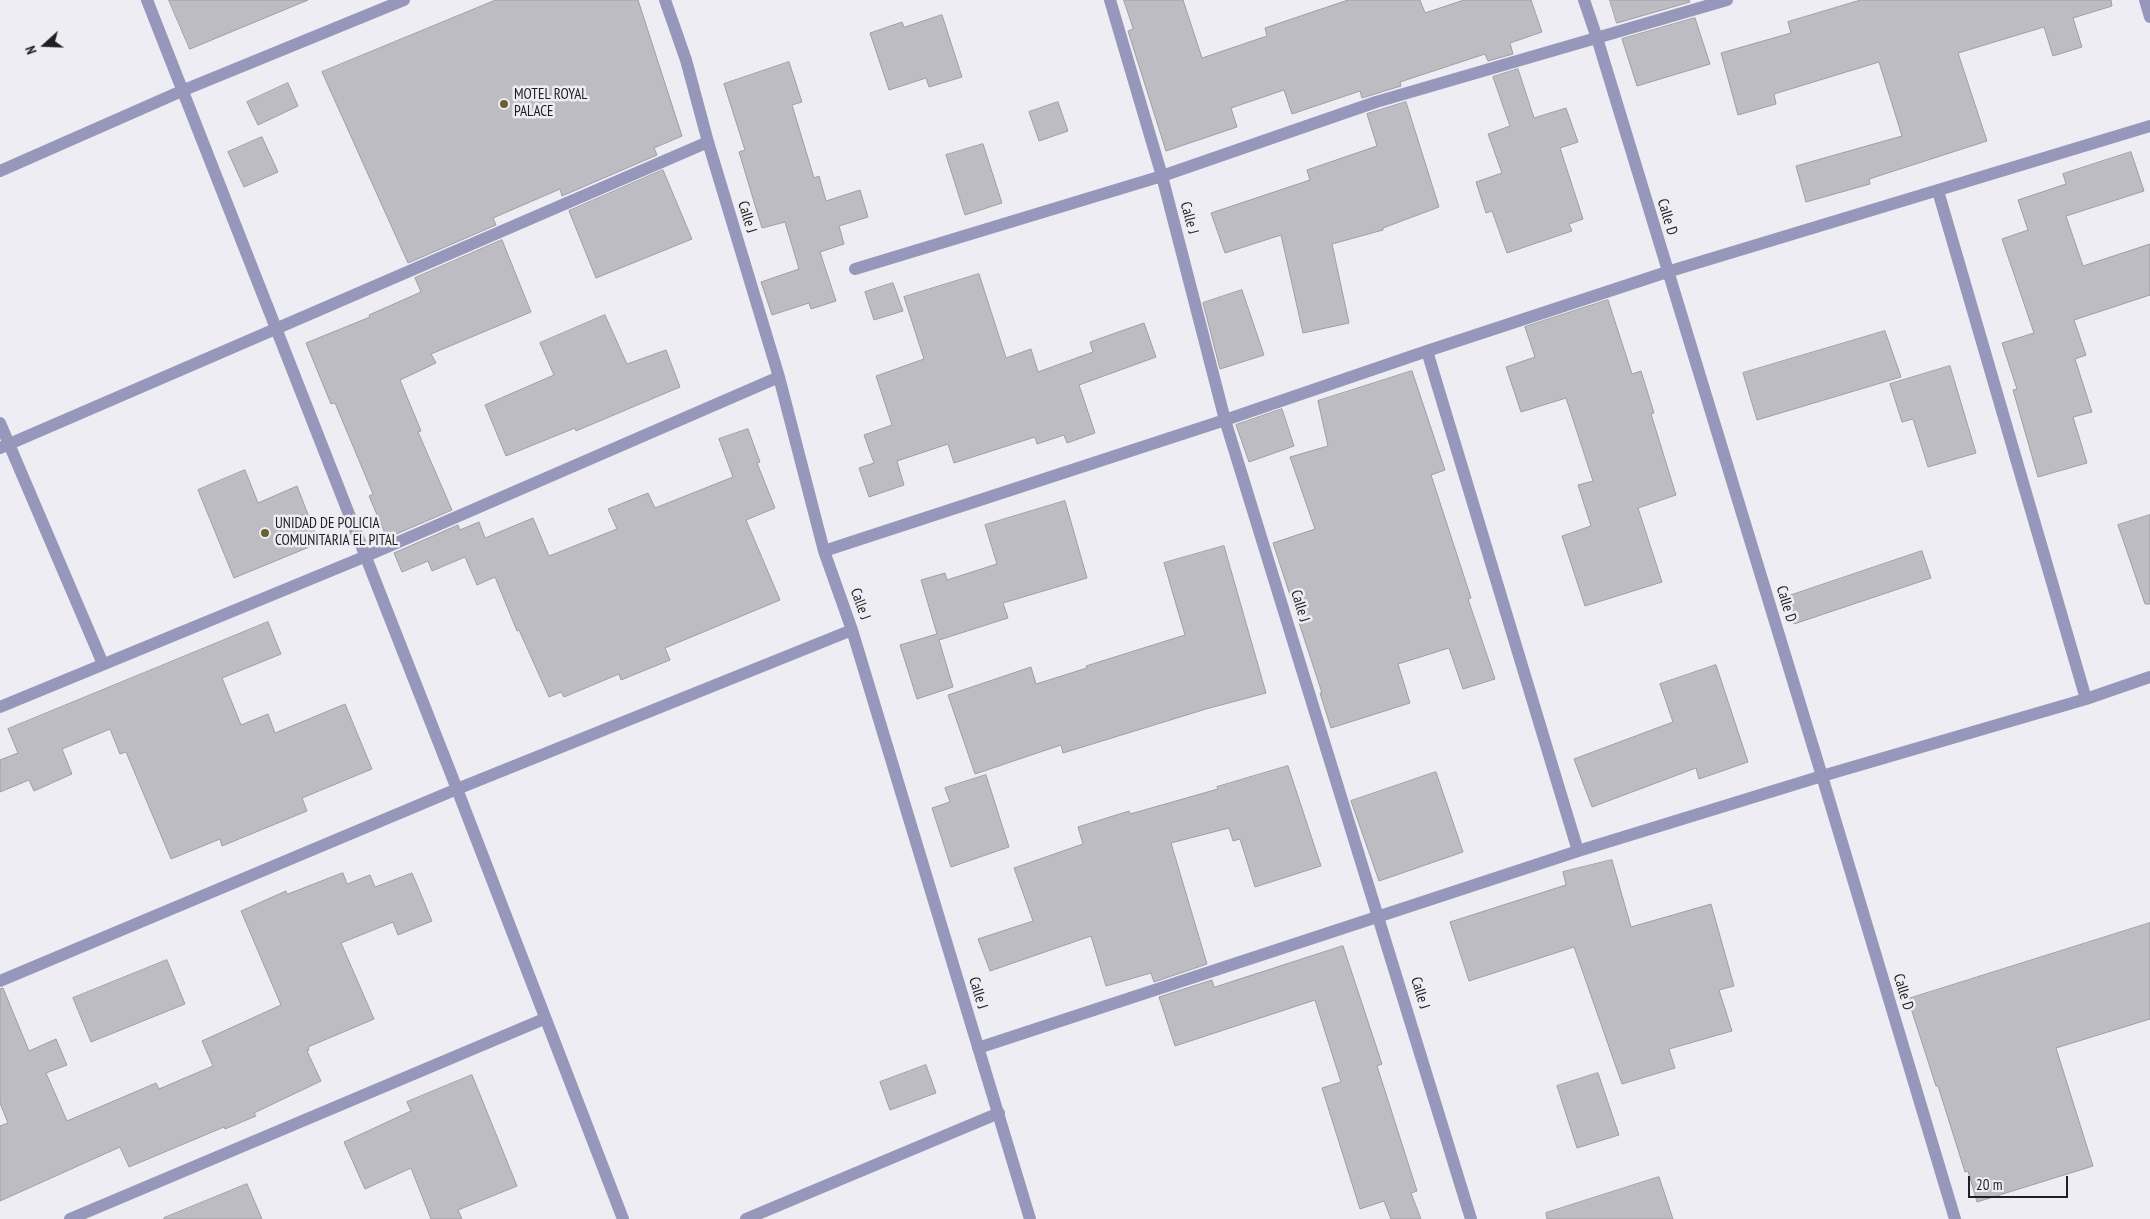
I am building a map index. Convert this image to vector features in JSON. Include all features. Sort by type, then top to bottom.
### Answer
[{"type":"street","points":[[147,0],[184,90],[364,556],[457,789],[623,1219]]},
{"type":"street","points":[[0,171],[184,90],[404,0]]},
{"type":"street","name":"Calle J","points":[[664,0],[686,60],[708,142],[779,377],[824,551],[852,630],[1030,1219]]},
{"type":"street","name":"Calle J","points":[[1110,0],[1162,176],[1225,420],[1471,1219]]},
{"type":"street","name":"Calle D","points":[[1584,0],[1822,776],[1954,1219]]},
{"type":"street","points":[[855,269],[1162,176],[1376,102],[1727,0]]},
{"type":"street","points":[[2145,0],[2150,17]]},
{"type":"street","points":[[824,551],[1225,420],[1427,350],[1667,272],[2150,126]]},
{"type":"street","points":[[4,446],[277,330],[708,142]]},
{"type":"street","points":[[1938,191],[2086,699]]},
{"type":"street","points":[[1427,350],[1578,851]]},
{"type":"street","points":[[0,707],[364,556],[779,377]]},
{"type":"street","points":[[0,423],[4,446],[103,664]]},
{"type":"street","points":[[0,981],[457,789],[852,630]]},
{"type":"street","points":[[978,1048],[1578,851],[1822,776],[2086,699],[2150,677]]},
{"type":"street","points":[[70,1219],[544,1018]]},
{"type":"street","points":[[746,1219],[999,1114]]},
{"type":"building","points":[[169,0],[308,0],[190,49]]},
{"type":"building","name":"MOTEL ROYAL PALACE","points":[[496,0],[638,0],[682,136],[654,148],[657,155],[562,196],[560,189],[493,218],[496,225],[408,263],[322,72]]},
{"type":"building","points":[[1124,0],[1183,0],[1202,58],[1267,36],[1265,28],[1348,0],[1420,0],[1425,13],[1464,0],[1531,0],[1542,32],[1510,43],[1513,54],[1488,61],[1485,54],[1400,82],[1401,86],[1362,98],[1360,91],[1292,114],[1284,90],[1231,108],[1237,127],[1166,151],[1128,31],[1133,29]]},
{"type":"building","points":[[1610,0],[1689,0],[1690,2],[1617,23]]},
{"type":"building","points":[[1861,0],[2111,0],[2112,6],[2073,18],[2082,47],[2053,56],[2044,27],[1958,53],[1987,141],[1869,179],[1870,184],[1806,202],[1796,166],[1902,136],[1879,62],[1774,94],[1776,104],[1738,115],[1721,53],[1791,33],[1788,22]]},
{"type":"building","points":[[942,15],[962,77],[929,87],[926,78],[889,90],[870,33],[902,22],[904,27]]},
{"type":"building","points":[[1695,18],[1710,64],[1637,86],[1622,39]]},
{"type":"building","points":[[789,62],[802,102],[792,105],[814,178],[819,176],[826,201],[860,190],[868,217],[839,226],[844,244],[820,252],[836,301],[811,309],[809,303],[772,315],[761,282],[799,269],[785,222],[762,228],[739,152],[745,150],[724,84]]},
{"type":"building","points":[[1518,69],[1534,118],[1566,108],[1578,142],[1560,148],[1583,219],[1569,224],[1572,231],[1507,253],[1492,211],[1486,213],[1476,182],[1502,173],[1488,134],[1510,126],[1493,77]]},
{"type":"building","points":[[288,83],[298,106],[258,125],[247,102]]},
{"type":"building","points":[[1058,102],[1068,131],[1039,141],[1029,112]]},
{"type":"building","points":[[1406,102],[1439,207],[1383,228],[1383,230],[1332,244],[1349,323],[1303,333],[1281,235],[1225,253],[1211,213],[1310,180],[1307,170],[1377,146],[1367,114]]},
{"type":"building","points":[[262,137],[278,172],[244,187],[228,152]]},
{"type":"building","points":[[983,144],[1002,203],[965,215],[946,155]]},
{"type":"building","points":[[2131,152],[2144,191],[2066,216],[2083,266],[2150,244],[2150,295],[2074,320],[2086,355],[2075,359],[2092,412],[2073,417],[2087,463],[2038,477],[2013,390],[2017,389],[2002,343],[2034,333],[2002,239],[2028,230],[2018,200],[2066,184],[2063,174]]},
{"type":"building","points":[[663,170],[692,239],[596,278],[569,211]]},
{"type":"building","points":[[502,240],[531,312],[431,354],[436,363],[400,380],[421,431],[418,432],[452,510],[387,538],[369,496],[373,494],[335,403],[331,404],[306,343],[370,317],[369,315],[421,292],[415,278]]},
{"type":"building","points":[[979,274],[1006,358],[1031,349],[1038,372],[1093,352],[1090,342],[1144,323],[1156,357],[1079,385],[1095,433],[1067,443],[1064,435],[1037,444],[1035,437],[954,463],[948,444],[897,461],[904,485],[869,497],[859,468],[874,463],[864,435],[892,425],[876,376],[924,359],[904,297]]},
{"type":"building","points":[[893,283],[903,311],[874,320],[865,292]]},
{"type":"building","points":[[1242,290],[1264,355],[1220,369],[1203,303]]},
{"type":"building","points":[[1608,300],[1632,374],[1641,371],[1654,413],[1651,414],[1676,495],[1638,508],[1662,582],[1585,606],[1562,536],[1591,526],[1578,485],[1593,481],[1566,398],[1521,412],[1506,367],[1535,357],[1525,327]]},
{"type":"building","points":[[605,315],[627,364],[666,350],[680,387],[576,431],[575,428],[506,456],[485,405],[554,375],[540,343]]},
{"type":"building","points":[[1885,331],[1901,377],[1757,420],[1743,373]]},
{"type":"building","points":[[1950,366],[1976,453],[1928,467],[1913,419],[1902,422],[1890,384]]},
{"type":"building","points":[[1412,371],[1445,470],[1431,475],[1471,598],[1468,599],[1495,679],[1463,689],[1449,648],[1398,664],[1410,703],[1331,728],[1320,693],[1322,693],[1273,543],[1315,529],[1290,457],[1328,446],[1318,401]]},
{"type":"building","points":[[1282,409],[1294,446],[1249,462],[1236,425]]},
{"type":"building","points":[[748,429],[760,462],[757,463],[775,508],[746,520],[780,600],[665,648],[670,660],[621,680],[619,674],[564,697],[561,692],[549,697],[519,630],[517,631],[495,577],[477,585],[465,557],[432,571],[428,561],[402,572],[394,553],[458,525],[460,530],[479,522],[485,538],[533,518],[549,556],[617,529],[608,509],[648,493],[655,508],[733,477],[719,439]]},
{"type":"building","name":"UNIDAD DE POLICIA COMUNITARIA EL PITAL","points":[[245,470],[258,503],[297,486],[319,543],[234,578],[198,490]]},
{"type":"building","points":[[1065,501],[1087,578],[1003,603],[1008,618],[939,640],[953,687],[917,699],[900,645],[937,634],[921,580],[945,573],[947,580],[997,564],[985,525]]},
{"type":"building","points":[[2150,515],[2150,604],[2145,604],[2118,525]]},
{"type":"building","points":[[1224,546],[1266,693],[1206,709],[1063,753],[1061,745],[975,774],[948,695],[1031,667],[1036,684],[1185,635],[1164,563]]},
{"type":"building","points":[[1922,551],[1931,578],[1794,624],[1786,597]]},
{"type":"building","points":[[268,622],[281,654],[222,678],[241,725],[268,714],[275,733],[345,704],[372,769],[302,798],[307,811],[222,846],[220,839],[171,859],[126,752],[120,754],[110,729],[62,749],[72,774],[34,791],[29,780],[0,792],[0,760],[18,753],[8,729]]},
{"type":"building","points":[[1716,665],[1748,762],[1699,779],[1696,768],[1592,807],[1574,759],[1673,722],[1660,684]]},
{"type":"building","points":[[1288,766],[1321,866],[1255,887],[1240,839],[1233,841],[1229,828],[1171,843],[1207,964],[1154,982],[1151,973],[1106,986],[1091,936],[990,971],[978,939],[1033,921],[1014,868],[1083,844],[1078,827],[1129,811],[1130,814],[1218,789],[1217,787]]},
{"type":"building","points":[[1436,772],[1463,852],[1379,881],[1351,801]]},
{"type":"building","points":[[986,775],[1009,847],[951,867],[932,808],[950,802],[945,788]]},
{"type":"building","points":[[1612,860],[1631,927],[1711,904],[1734,986],[1719,990],[1732,1031],[1669,1049],[1675,1068],[1622,1084],[1574,947],[1469,981],[1450,922],[1566,885],[1563,872]]},
{"type":"building","points":[[343,873],[347,884],[370,875],[375,887],[412,873],[432,921],[398,935],[393,922],[341,943],[374,1019],[308,1047],[309,1050],[307,1051],[321,1081],[254,1113],[256,1116],[225,1129],[224,1127],[129,1167],[120,1147],[0,1201],[0,1126],[8,1123],[0,1103],[0,989],[3,988],[29,1051],[56,1039],[67,1065],[46,1073],[67,1121],[156,1083],[159,1089],[213,1066],[202,1041],[281,1005],[241,911],[286,891],[287,894]]},
{"type":"building","points":[[2150,923],[2150,1019],[2056,1048],[2093,1166],[1977,1202],[1968,1171],[1965,1172],[1908,999]]},
{"type":"building","points":[[1343,946],[1382,1064],[1377,1066],[1417,1191],[1411,1193],[1421,1219],[1391,1219],[1384,1201],[1360,1209],[1322,1088],[1341,1082],[1315,1000],[1175,1046],[1159,997],[1212,980],[1214,987]]},
{"type":"building","points":[[167,960],[185,1004],[91,1042],[73,998]]},
{"type":"building","points":[[926,1065],[936,1093],[890,1110],[880,1082]]},
{"type":"building","points":[[1598,1073],[1619,1135],[1577,1148],[1557,1086]]},
{"type":"building","points":[[472,1075],[517,1186],[458,1210],[462,1219],[431,1219],[411,1168],[365,1189],[344,1142],[411,1111],[407,1102]]},
{"type":"building","points":[[1659,1177],[1673,1219],[1547,1219],[1546,1213]]},
{"type":"building","points":[[247,1184],[262,1219],[164,1219],[164,1218]]},
{"type":"place","name":"MOTEL ROYAL PALACE","points":[[504,104]]},
{"type":"place","name":"UNIDAD DE POLICIA COMUNITARIA EL PITAL","points":[[265,533]]}]
